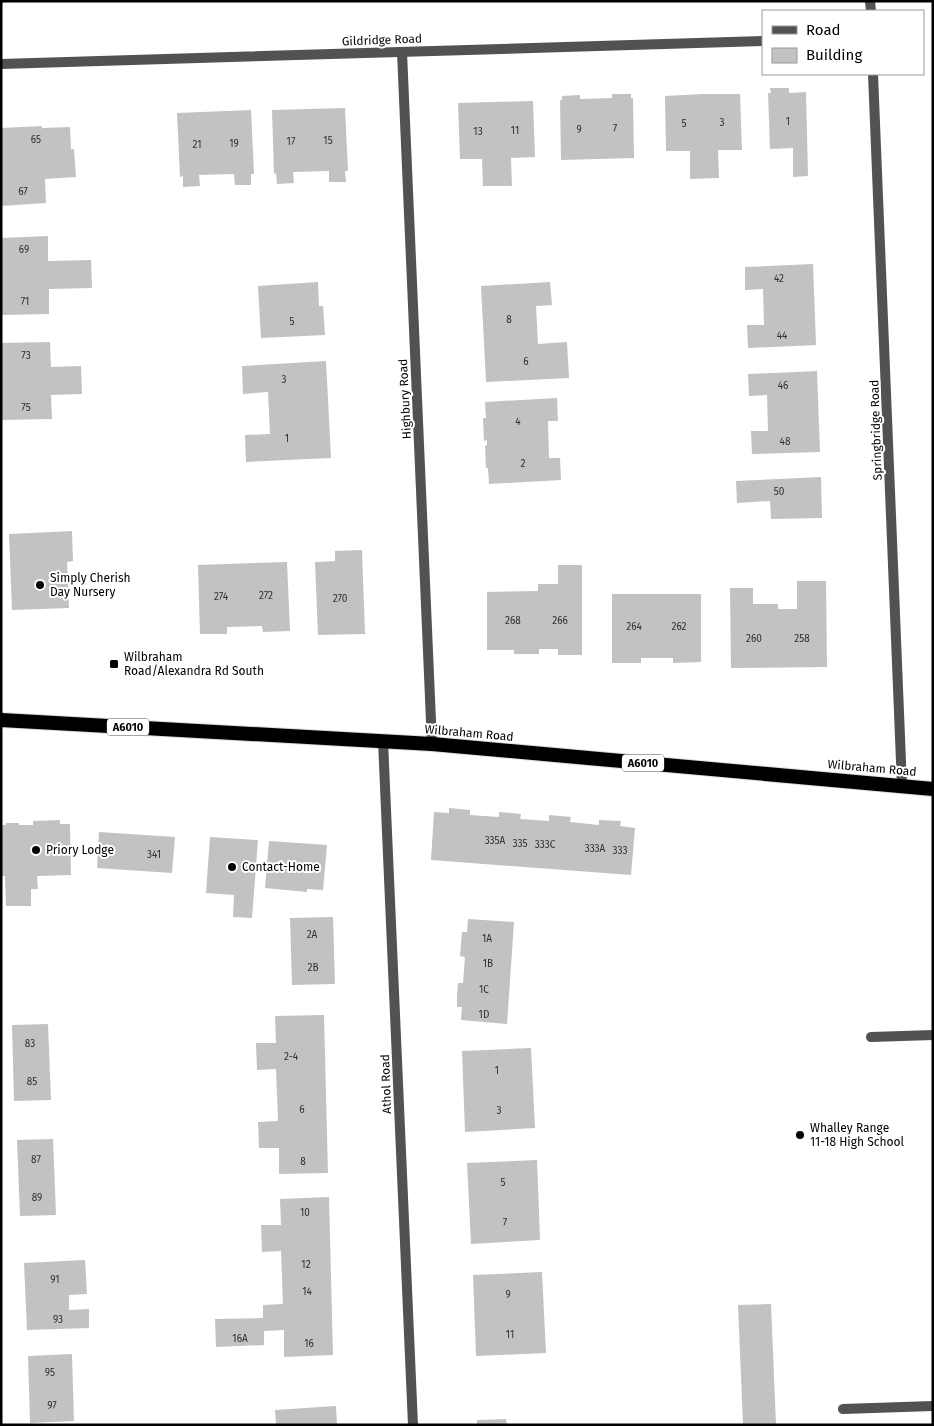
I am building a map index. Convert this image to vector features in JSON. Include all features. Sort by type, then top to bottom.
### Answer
[{"type":"highway","name":"Wilbraham Road","points":[[1,720],[432,744],[933,789]]},
{"type":"street","name":"Gildridge Road","points":[[1,64],[762,41]]},
{"type":"street","name":"Highbury Road","points":[[402,52],[432,744]]},
{"type":"street","name":"Springbridge Road","points":[[873,75],[902,786]]},
{"type":"street","name":"Athol Road","points":[[383,741],[413,1425]]},
{"type":"street","points":[[871,1037],[933,1035]]},
{"type":"street","points":[[843,1409],[933,1406]]},
{"type":"building","points":[[770,88],[789,88],[789,93],[806,92],[808,176],[793,177],[793,148],[770,149],[768,93],[771,93]]},
{"type":"building","points":[[612,94],[631,94],[631,98],[633,98],[634,158],[561,160],[560,100],[562,100],[562,96],[580,95],[580,99],[612,98]]},
{"type":"building","points":[[740,94],[742,150],[718,150],[719,178],[690,179],[690,151],[666,151],[665,96]]},
{"type":"building","points":[[533,101],[535,157],[511,158],[512,186],[483,186],[482,159],[460,159],[458,103]]},
{"type":"building","points":[[345,108],[348,171],[345,171],[346,182],[329,182],[329,171],[293,172],[294,183],[277,184],[276,173],[274,174],[272,110]]},
{"type":"building","points":[[251,110],[254,174],[251,174],[251,185],[235,185],[234,174],[199,175],[200,186],[183,187],[183,176],[180,177],[177,113]]},
{"type":"building","points":[[42,126],[42,128],[70,127],[71,149],[74,149],[76,177],[45,179],[46,203],[1,206],[1,128]]},
{"type":"building","points":[[48,236],[48,261],[91,260],[92,288],[49,289],[49,314],[1,315],[1,238]]},
{"type":"building","points":[[813,264],[816,345],[748,348],[747,325],[764,325],[763,289],[745,290],[745,267]]},
{"type":"building","points":[[318,282],[319,306],[323,306],[325,335],[261,338],[258,286]]},
{"type":"building","points":[[550,282],[552,305],[536,306],[538,344],[567,342],[569,378],[486,382],[481,286]]},
{"type":"building","points":[[50,342],[51,367],[81,366],[82,394],[51,395],[52,419],[1,420],[1,343]]},
{"type":"building","points":[[326,361],[331,458],[246,462],[245,435],[270,434],[268,392],[243,394],[242,366]]},
{"type":"building","points":[[817,371],[820,452],[752,454],[751,431],[768,431],[767,395],[749,396],[748,374]]},
{"type":"building","points":[[557,398],[558,421],[548,421],[549,458],[560,458],[561,480],[489,484],[485,446],[487,445],[487,440],[484,441],[483,418],[486,418],[485,402]]},
{"type":"building","points":[[821,477],[822,518],[771,519],[770,501],[737,503],[736,481]]},
{"type":"building","name":"Simply Cherish Day Nursery","points":[[72,531],[73,561],[67,562],[69,608],[12,610],[9,534]]},
{"type":"building","points":[[362,550],[365,634],[318,635],[315,562],[335,561],[335,551]]},
{"type":"building","points":[[287,562],[290,631],[263,632],[262,626],[227,627],[227,634],[200,634],[198,565]]},
{"type":"building","points":[[558,565],[582,565],[582,655],[558,655],[558,649],[539,649],[539,654],[514,654],[514,650],[487,650],[487,592],[538,591],[538,584],[558,584]]},
{"type":"building","points":[[797,581],[826,581],[827,667],[731,668],[730,588],[753,588],[753,604],[778,604],[778,609],[797,609]]},
{"type":"building","points":[[612,594],[701,594],[701,662],[673,663],[673,658],[641,658],[641,663],[612,663]]},
{"type":"building","points":[[449,808],[470,810],[470,815],[499,817],[499,812],[521,814],[520,819],[549,821],[549,815],[571,817],[570,822],[599,825],[599,820],[621,821],[620,826],[635,828],[631,875],[431,860],[434,812],[449,813]]},
{"type":"building","name":"Priory Lodge","points":[[60,820],[60,824],[70,824],[71,875],[37,876],[38,889],[31,889],[31,906],[6,906],[5,876],[1,876],[1,825],[19,823],[19,825],[33,825],[33,821]]},
{"type":"building","points":[[99,832],[175,837],[172,873],[97,868]]},
{"type":"building","name":"Contact-Home","points":[[210,837],[258,840],[252,918],[233,917],[234,895],[206,893]]},
{"type":"building","points":[[269,841],[327,845],[323,890],[307,889],[307,892],[265,888]]},
{"type":"building","points":[[333,917],[335,984],[292,985],[290,918]]},
{"type":"building","points":[[468,919],[514,922],[507,1024],[461,1020],[462,1007],[457,1007],[457,995],[458,983],[463,983],[465,957],[460,956],[462,932],[467,932]]},
{"type":"building","points":[[324,1015],[328,1173],[279,1174],[279,1148],[259,1148],[258,1122],[278,1121],[276,1069],[257,1070],[256,1043],[276,1043],[275,1016]]},
{"type":"building","points":[[48,1024],[51,1100],[14,1101],[12,1025]]},
{"type":"building","points":[[531,1048],[535,1128],[465,1132],[462,1051]]},
{"type":"building","points":[[53,1139],[56,1215],[20,1216],[17,1140]]},
{"type":"building","points":[[537,1160],[540,1240],[471,1244],[467,1163]]},
{"type":"building","points":[[329,1197],[333,1355],[284,1357],[284,1330],[264,1331],[264,1345],[216,1347],[215,1319],[263,1318],[263,1305],[283,1304],[281,1251],[262,1252],[261,1225],[281,1225],[280,1199]]},
{"type":"building","points":[[85,1260],[87,1294],[69,1295],[69,1310],[89,1309],[89,1328],[27,1330],[24,1263]]},
{"type":"building","points":[[542,1272],[546,1353],[476,1356],[473,1275]]},
{"type":"building","points":[[771,1304],[776,1425],[743,1425],[738,1305]]},
{"type":"building","points":[[72,1354],[74,1421],[30,1423],[28,1356]]},
{"type":"building","points":[[336,1406],[337,1425],[276,1425],[275,1410]]},
{"type":"building","points":[[506,1419],[507,1425],[477,1425],[477,1420]]},
{"type":"place","name":"Simply Cherish Day Nursery","points":[[40,585]]},
{"type":"place","name":"Wilbraham Road/Alexandra Rd South","points":[[114,664]]},
{"type":"place","name":"Priory Lodge","points":[[36,850]]},
{"type":"place","name":"Contact-Home","points":[[232,867]]},
{"type":"place","name":"Whalley Range 11-18 High School","points":[[800,1135]]}]
